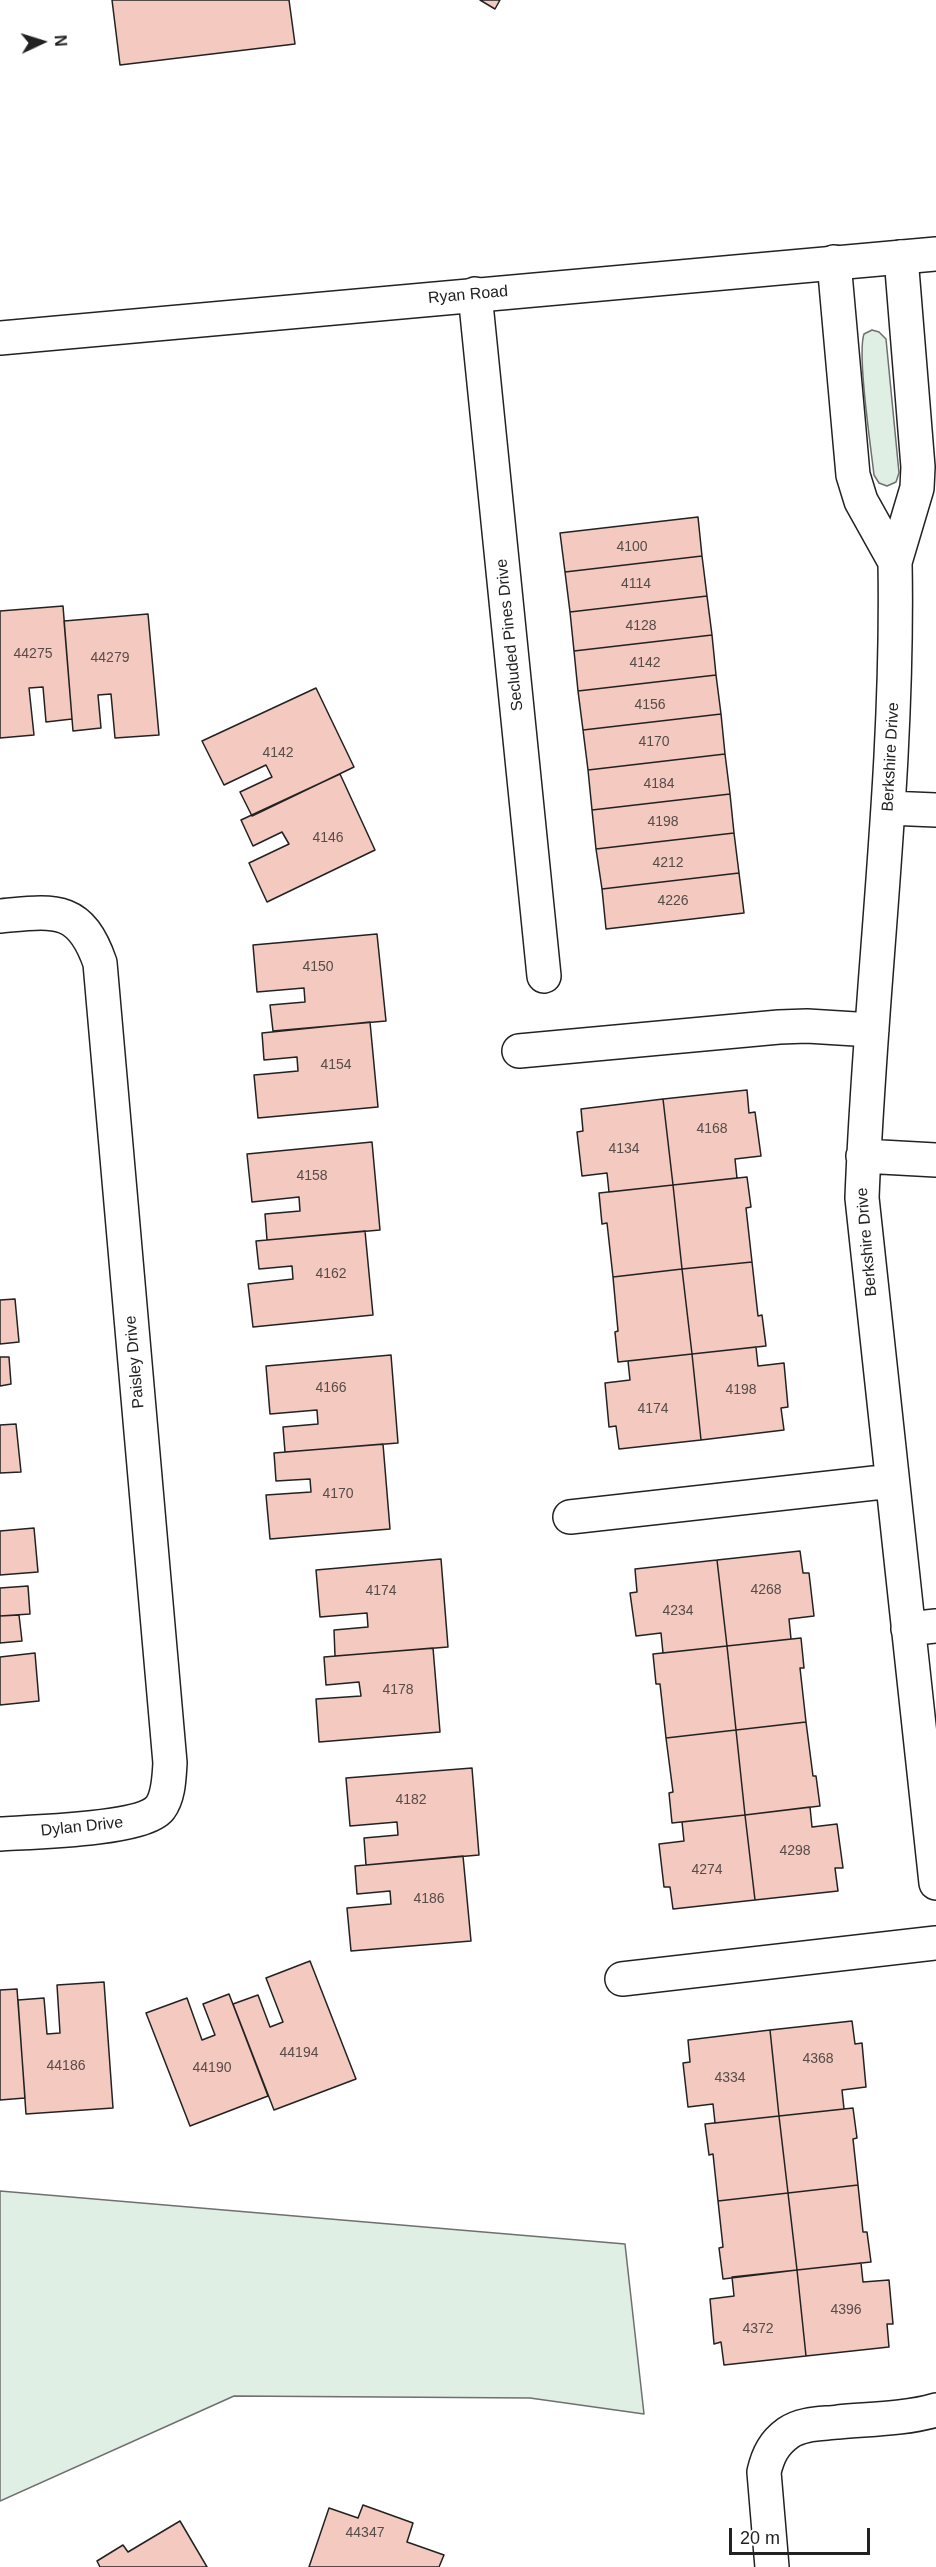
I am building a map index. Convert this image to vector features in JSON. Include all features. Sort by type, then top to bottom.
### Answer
[{"type":"street","name":"Ryan Road","points":[[1,334],[936,254]]},
{"type":"street","name":"Berkshire Drive","points":[[901,257],[918,467],[917,488],[896,562],[897,636],[888,808],[863,1155],[862,1198],[892,1481],[922,1628],[936,1883]]},
{"type":"street","name":"Berkshire Drive","points":[[834,262],[853,475],[861,501],[896,562]]},
{"type":"street","name":"Secluded Pines Drive","points":[[475,294],[544,976]]},
{"type":"street","points":[[888,808],[936,810]]},
{"type":"street","name":"Paisley Drive","points":[[0,916],[60,914],[77,922],[93,941],[100,963],[170,1763],[168,1786],[159,1808]]},
{"type":"street","points":[[519,1051],[779,1026],[872,1030]]},
{"type":"street","points":[[863,1155],[936,1160]]},
{"type":"street","points":[[570,1517],[892,1481]]},
{"type":"street","name":"Dylan Drive","points":[[0,1834],[121,1824],[142,1820],[159,1808]]},
{"type":"street","points":[[622,1979],[936,1943]]},
{"type":"street","points":[[772,2567],[764,2472],[768,2456],[775,2444],[789,2432],[808,2425],[894,2417],[936,2410]]},
{"type":"green space","points":[[872,330],[879,332],[886,339],[899,473],[896,482],[887,486],[879,483],[874,475],[865,402],[862,345],[864,334]]},
{"type":"green space","points":[[0,2191],[625,2244],[644,2414],[530,2398],[234,2396],[0,2501]]},
{"type":"building","points":[[112,0],[289,0],[295,44],[120,65]]},
{"type":"building","points":[[480,0],[500,0],[495,9]]},
{"type":"building","points":[[698,517],[702,556],[565,572],[560,533]]},
{"type":"building","points":[[702,556],[707,596],[570,612],[565,572]]},
{"type":"building","points":[[707,596],[712,635],[574,651],[570,612]]},
{"type":"building","points":[[63,606],[72,719],[46,722],[43,687],[29,688],[34,735],[0,738],[0,611]]},
{"type":"building","points":[[148,614],[159,735],[115,738],[111,694],[98,695],[101,728],[73,731],[64,621]]},
{"type":"building","points":[[712,635],[716,675],[578,691],[574,651]]},
{"type":"building","points":[[716,675],[721,714],[583,730],[578,691]]},
{"type":"building","points":[[316,688],[354,767],[252,816],[240,792],[272,777],[266,765],[224,785],[202,741]]},
{"type":"building","points":[[721,714],[725,754],[588,770],[583,730]]},
{"type":"building","points":[[725,754],[730,794],[592,810],[588,770]]},
{"type":"building","points":[[340,774],[375,850],[267,902],[249,863],[289,844],[282,832],[253,846],[241,820]]},
{"type":"building","points":[[730,794],[734,833],[596,849],[592,810]]},
{"type":"building","points":[[734,833],[739,873],[602,889],[596,849]]},
{"type":"building","points":[[739,873],[744,913],[606,929],[602,889]]},
{"type":"building","points":[[377,934],[386,1021],[273,1031],[270,1005],[305,1002],[304,988],[257,992],[253,945]]},
{"type":"building","points":[[370,1022],[378,1107],[258,1118],[254,1075],[298,1071],[297,1057],[264,1060],[262,1033]]},
{"type":"building","points":[[747,1090],[749,1113],[755,1112],[761,1156],[735,1159],[737,1178],[673,1185],[663,1099]]},
{"type":"building","points":[[663,1099],[673,1185],[609,1192],[607,1173],[582,1176],[577,1132],[583,1131],[581,1109]]},
{"type":"building","points":[[372,1142],[380,1230],[267,1240],[265,1214],[300,1211],[299,1197],[252,1202],[247,1154]]},
{"type":"building","points":[[747,1177],[751,1207],[746,1208],[752,1262],[682,1269],[673,1185]]},
{"type":"building","points":[[673,1185],[682,1269],[613,1277],[607,1223],[602,1224],[599,1193]]},
{"type":"building","points":[[365,1231],[373,1315],[253,1327],[248,1284],[293,1279],[292,1266],[259,1269],[256,1241]]},
{"type":"building","points":[[752,1262],[758,1316],[762,1315],[766,1346],[692,1354],[682,1269]]},
{"type":"building","points":[[682,1269],[692,1354],[618,1362],[615,1332],[618,1331],[613,1277]]},
{"type":"building","points":[[15,1299],[19,1342],[0,1344],[0,1300]]},
{"type":"building","points":[[756,1347],[758,1366],[784,1363],[788,1407],[781,1408],[784,1430],[701,1440],[692,1354]]},
{"type":"building","points":[[692,1354],[701,1440],[619,1449],[616,1426],[609,1427],[605,1383],[630,1380],[628,1361]]},
{"type":"building","points":[[391,1355],[398,1443],[285,1452],[283,1427],[318,1424],[317,1410],[270,1414],[266,1366]]},
{"type":"building","points":[[0,1357],[9,1357],[11,1384],[0,1386]]},
{"type":"building","points":[[16,1424],[21,1472],[0,1473],[0,1425]]},
{"type":"building","points":[[383,1444],[390,1529],[270,1539],[266,1495],[311,1492],[310,1479],[276,1481],[274,1453]]},
{"type":"building","points":[[34,1528],[38,1572],[0,1575],[0,1531]]},
{"type":"building","points":[[800,1551],[803,1573],[809,1573],[814,1616],[789,1619],[791,1639],[727,1646],[717,1560]]},
{"type":"building","points":[[441,1559],[448,1647],[335,1656],[334,1630],[368,1627],[367,1613],[320,1617],[316,1570]]},
{"type":"building","points":[[717,1560],[727,1646],[663,1653],[661,1633],[636,1636],[630,1593],[637,1592],[635,1569]]},
{"type":"building","points":[[28,1586],[30,1614],[0,1616],[0,1588]]},
{"type":"building","points":[[19,1615],[22,1641],[0,1643],[0,1616]]},
{"type":"building","points":[[801,1638],[804,1668],[800,1668],[806,1722],[736,1730],[727,1646]]},
{"type":"building","points":[[727,1646],[736,1730],[666,1738],[660,1684],[656,1684],[653,1654]]},
{"type":"building","points":[[433,1648],[440,1732],[319,1742],[316,1699],[361,1696],[359,1682],[326,1685],[324,1657]]},
{"type":"building","points":[[35,1653],[39,1701],[0,1705],[0,1657]]},
{"type":"building","points":[[806,1722],[813,1776],[816,1776],[820,1806],[745,1815],[736,1730]]},
{"type":"building","points":[[736,1730],[745,1815],[672,1823],[669,1793],[673,1792],[666,1738]]},
{"type":"building","points":[[472,1768],[479,1855],[366,1865],[364,1838],[398,1835],[397,1822],[350,1826],[346,1778]]},
{"type":"building","points":[[810,1807],[812,1827],[837,1824],[843,1868],[835,1868],[838,1891],[755,1900],[745,1815]]},
{"type":"building","points":[[745,1815],[755,1900],[673,1909],[670,1887],[664,1887],[659,1844],[684,1841],[682,1822]]},
{"type":"building","points":[[463,1856],[471,1941],[351,1951],[347,1908],[391,1904],[390,1891],[357,1894],[355,1866]]},
{"type":"building","points":[[310,1961],[356,2079],[274,2110],[233,2004],[258,1995],[270,2027],[283,2022],[266,1978]]},
{"type":"building","points":[[104,1982],[113,2108],[26,2114],[18,2000],[44,1998],[47,2034],[60,2033],[57,1985]]},
{"type":"building","points":[[17,1989],[25,2098],[0,2100],[0,1990]]},
{"type":"building","points":[[229,1994],[268,2096],[190,2126],[146,2013],[187,1998],[202,2040],[215,2035],[203,2004]]},
{"type":"building","points":[[852,2021],[855,2044],[862,2043],[866,2087],[842,2090],[844,2109],[779,2116],[770,2030]]},
{"type":"building","points":[[770,2030],[779,2116],[715,2123],[713,2104],[688,2107],[683,2063],[690,2062],[688,2040]]},
{"type":"building","points":[[853,2108],[857,2138],[853,2139],[858,2185],[788,2193],[779,2116]]},
{"type":"building","points":[[779,2116],[788,2193],[718,2201],[713,2154],[709,2155],[705,2124]]},
{"type":"building","points":[[858,2185],[863,2232],[867,2232],[871,2262],[797,2270],[788,2193]]},
{"type":"building","points":[[788,2193],[797,2270],[723,2279],[719,2248],[723,2247],[718,2201]]},
{"type":"building","points":[[861,2263],[863,2282],[889,2280],[893,2324],[887,2324],[889,2347],[806,2356],[797,2270]]},
{"type":"building","points":[[797,2270],[806,2356],[724,2365],[721,2342],[714,2344],[710,2299],[734,2296],[732,2277]]},
{"type":"building","points":[[363,2505],[413,2523],[407,2542],[444,2555],[439,2567],[309,2567],[329,2508],[358,2518]]},
{"type":"building","points":[[180,2521],[207,2567],[100,2567],[97,2561],[123,2545],[128,2552]]}]
